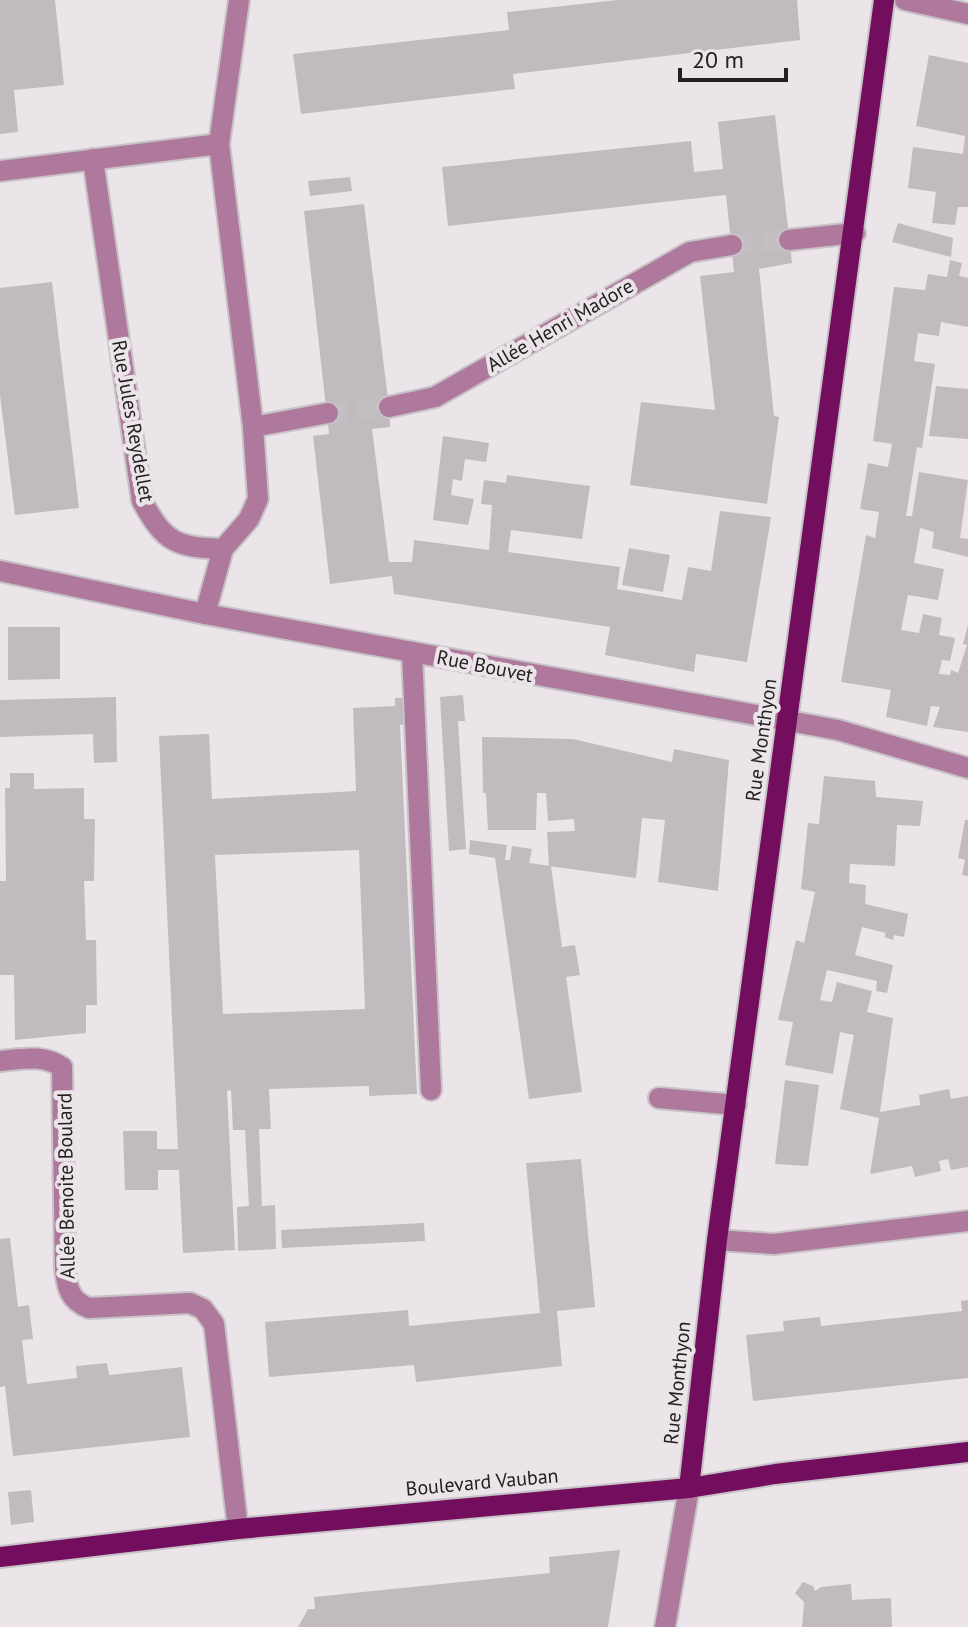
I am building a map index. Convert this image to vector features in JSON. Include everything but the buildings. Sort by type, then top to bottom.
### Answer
[{"type":"main road","name":"Rue Monthyon","points":[[689,1488],[717,1240],[884,0]]},
{"type":"main road","name":"Boulevard Vauban","points":[[0,1557],[238,1529],[689,1488],[775,1474],[968,1452]]},
{"type":"street","points":[[205,614],[223,549],[249,519],[258,499],[253,427],[219,144],[239,0]]},
{"type":"street","points":[[905,0],[968,14]]},
{"type":"street","points":[[0,171],[219,144]]},
{"type":"street","name":"Rue Jules Reydellet","points":[[93,159],[142,501],[157,528],[185,548],[223,549]]},
{"type":"street","points":[[789,240],[855,233]]},
{"type":"street","name":"Allée Henri Madore","points":[[389,407],[435,397],[690,252],[732,245]]},
{"type":"street","points":[[253,427],[328,413]]},
{"type":"street","name":"Rue Bouvet","points":[[0,571],[205,614],[838,730],[968,768]]},
{"type":"street","points":[[412,652],[431,1090]]},
{"type":"street","name":"Allée Benoite Boulard","points":[[0,1061],[36,1057],[52,1060],[62,1067],[65,1269],[67,1289],[77,1303],[89,1308],[190,1303],[203,1309],[214,1324],[238,1529]]},
{"type":"street","points":[[659,1098],[736,1105]]},
{"type":"street","points":[[717,1240],[774,1244],[968,1221]]},
{"type":"street","points":[[665,1627],[689,1488]]},
{"type":"tunnel","points":[[732,245],[789,240]]},
{"type":"tunnel","points":[[328,413],[389,407]]}]
